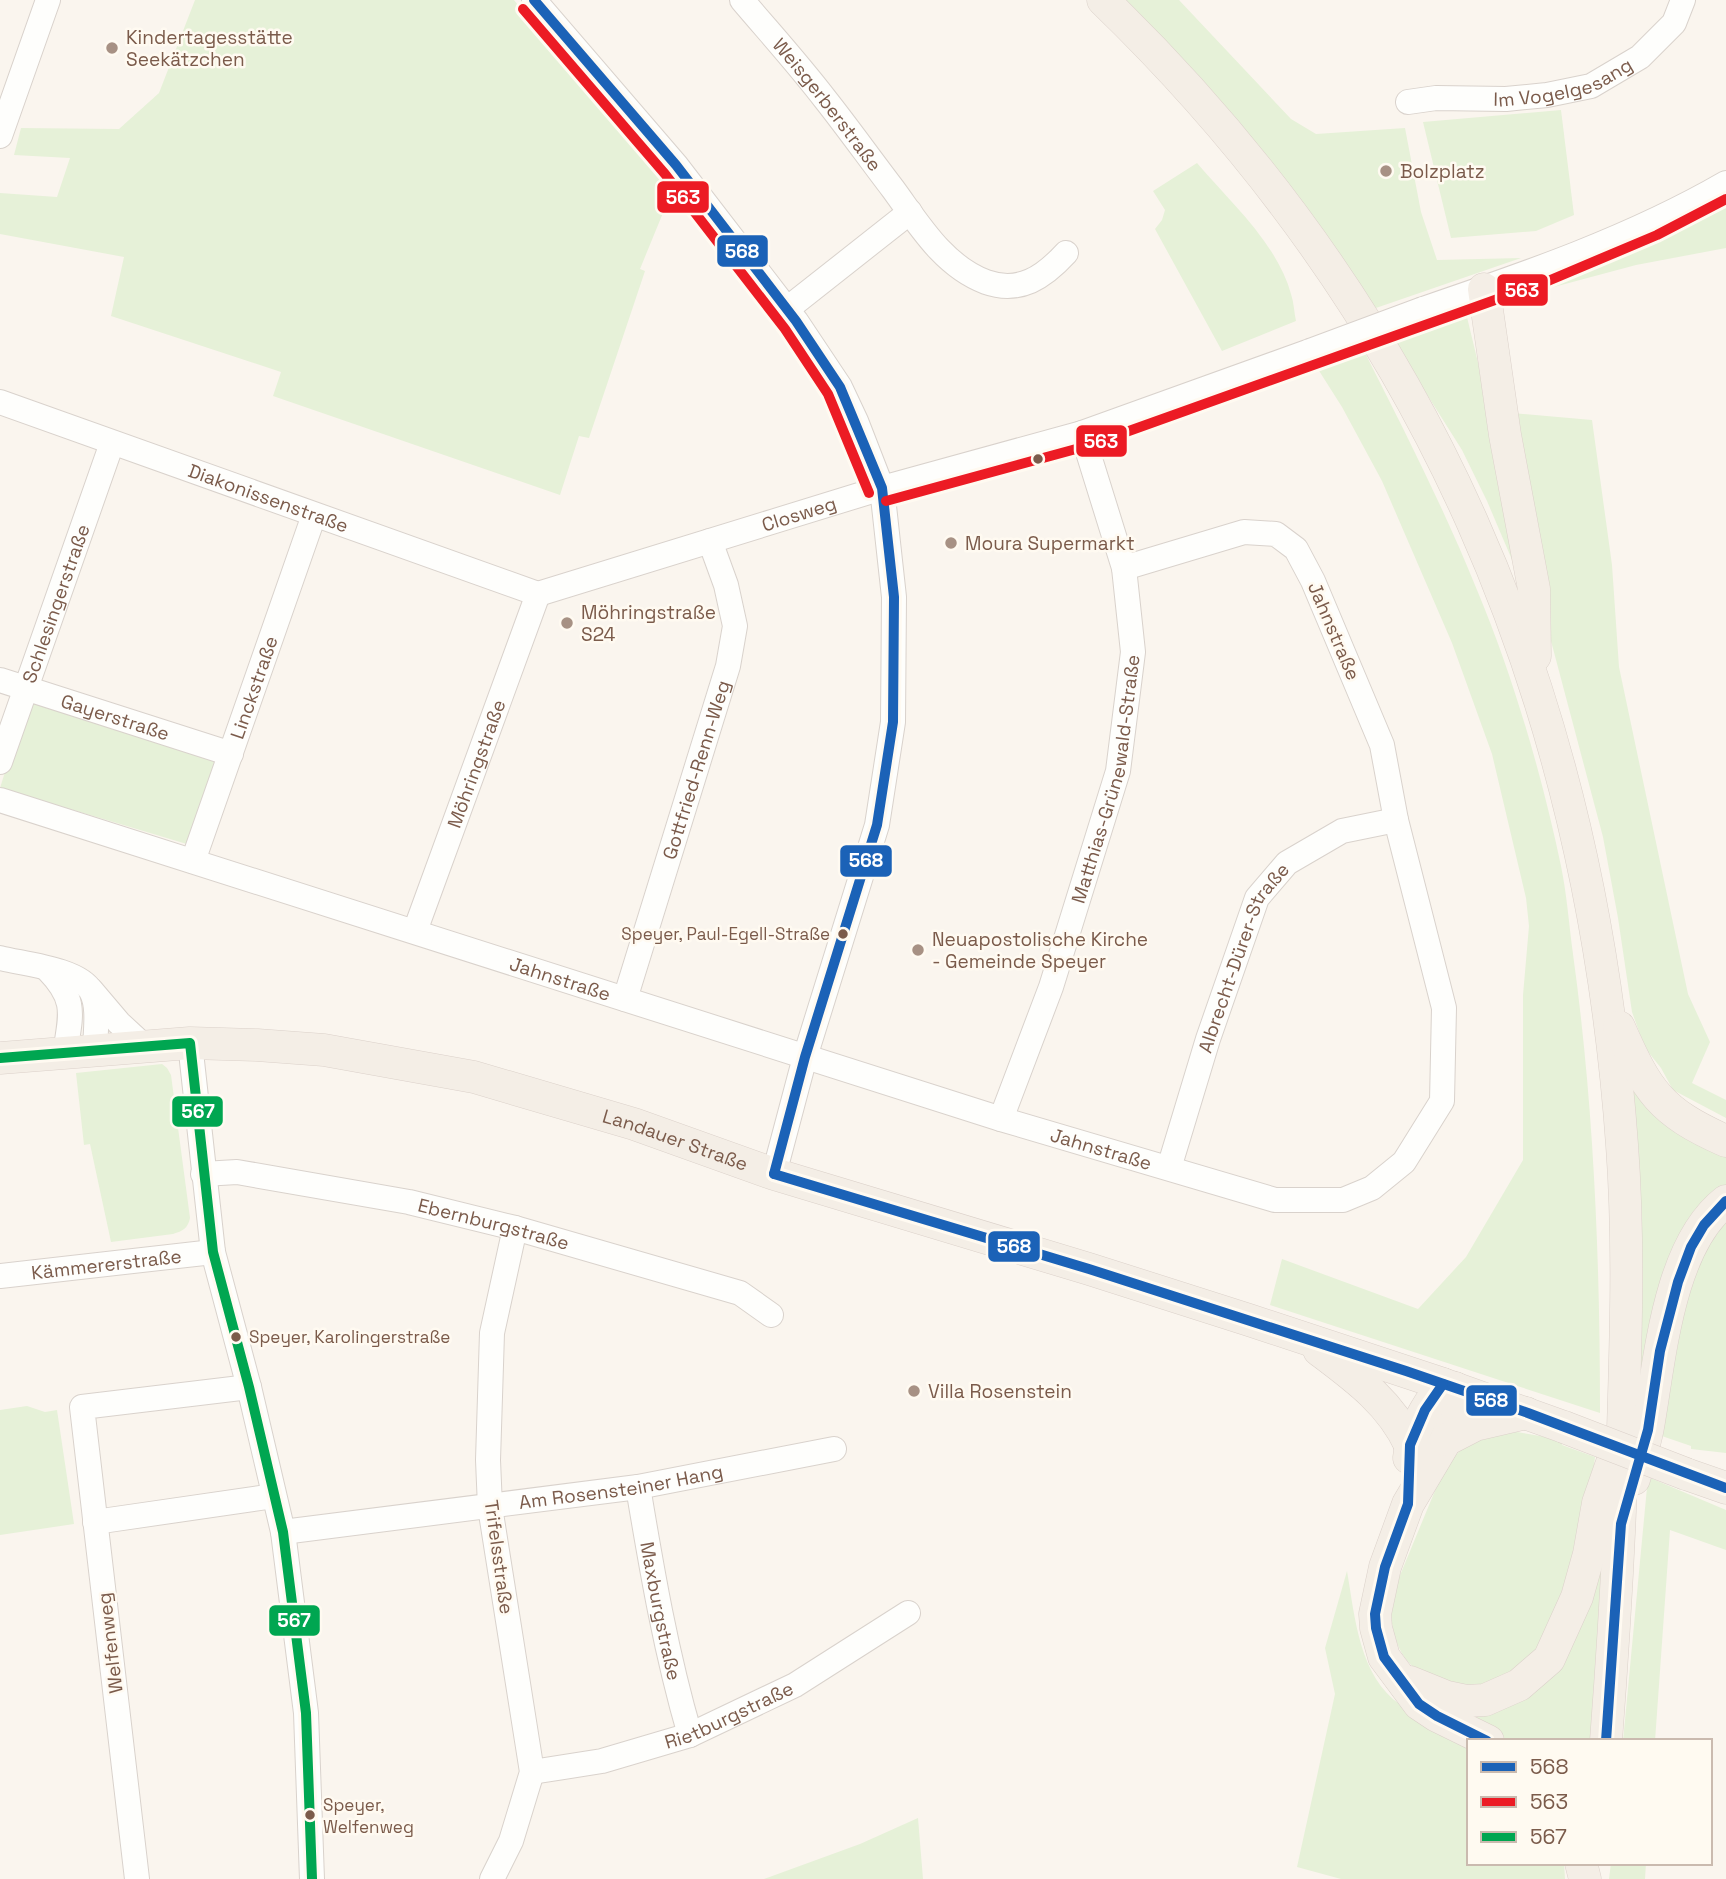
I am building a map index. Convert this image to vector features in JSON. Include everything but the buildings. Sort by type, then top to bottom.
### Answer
[{"type":"main road","points":[[1103,0],[1175,73],[1223,127],[1300,223],[1359,312],[1449,469],[1504,596],[1555,745],[1577,835],[1607,1000],[1620,1122],[1625,1210],[1626,1350],[1621,1524],[1606,1739]]},
{"type":"main road","points":[[1484,289],[1505,435],[1534,589],[1535,682]]},
{"type":"main road","points":[[1607,1000],[1648,1086],[1671,1112],[1694,1127],[1726,1141]]},
{"type":"main road","name":"Landauer Straße","points":[[0,1058],[190,1043],[324,1049],[474,1077],[634,1124],[775,1174],[1089,1269],[1301,1337],[1528,1413],[1726,1488]]},
{"type":"main road","points":[[1621,1524],[1648,1430],[1660,1351],[1678,1282],[1698,1236],[1726,1201]]},
{"type":"main road","points":[[1301,1337],[1392,1412],[1410,1445]]},
{"type":"main road","points":[[1449,1386],[1452,1423],[1446,1440],[1408,1504],[1385,1567],[1375,1614],[1379,1644],[1389,1666],[1419,1704],[1437,1716],[1485,1739]]},
{"type":"main road","points":[[1408,1504],[1410,1445],[1425,1410],[1449,1386]]},
{"type":"main road","points":[[1446,1440],[1475,1425],[1528,1413]]},
{"type":"main road","points":[[1397,1676],[1447,1697],[1466,1701],[1485,1700],[1519,1685],[1549,1659],[1577,1597],[1589,1554],[1598,1503],[1623,1429]]},
{"type":"street","points":[[0,136],[48,0]]},
{"type":"street","points":[[534,0],[676,165],[820,355],[840,387],[856,421],[882,488],[894,597],[893,722],[877,825],[805,1057],[775,1174]]},
{"type":"street","name":"Weisgerberstraße","points":[[743,0],[825,98],[910,212],[947,257],[966,272],[994,284],[1017,285],[1049,272],[1066,253]]},
{"type":"street","name":"Im Vogelgesang","points":[[1408,102],[1436,98],[1520,98],[1591,86],[1640,57],[1674,23],[1683,0]]},
{"type":"street","name":"Closweg","points":[[537,594],[882,488],[1082,433],[1543,268],[1651,222],[1726,183]]},
{"type":"street","points":[[787,309],[910,212]]},
{"type":"street","name":"Diakonissenstraße","points":[[0,402],[537,594]]},
{"type":"street","name":"Matthias-Grünewald-Straße","points":[[1001,1119],[1051,987],[1118,771],[1133,652],[1124,568],[1082,433]]},
{"type":"street","name":"Schlesingerstraße","points":[[0,762],[111,443]]},
{"type":"street","name":"Linckstraße","points":[[194,860],[314,515]]},
{"type":"street","name":"Jahnstraße","points":[[0,800],[1001,1119],[1275,1200],[1343,1200],[1373,1188],[1404,1162],[1442,1101],[1444,1009],[1396,820],[1382,746],[1313,581],[1296,549],[1276,534],[1244,532],[1124,568]]},
{"type":"street","name":"Gottfried-Renn-Weg","points":[[625,999],[728,666],[734,626],[726,585],[710,541]]},
{"type":"street","name":"Möhringstraße","points":[[415,932],[537,594]]},
{"type":"street","name":"Gayerstraße","points":[[0,680],[231,754]]},
{"type":"street","name":"Albrecht-Dürer-Straße","points":[[1169,1168],[1208,1039],[1257,898],[1287,863],[1342,831],[1396,820]]},
{"type":"street","points":[[0,958],[78,977],[119,1023],[145,1047]]},
{"type":"street","points":[[48,970],[66,992],[80,1052]]},
{"type":"street","points":[[80,1052],[95,1004],[91,990]]},
{"type":"street","points":[[190,1043],[213,1252],[284,1532],[306,1713],[312,1879]]},
{"type":"street","name":"Ebernburgstraße","points":[[203,1174],[237,1172],[409,1202],[515,1228],[740,1293],[771,1315]]},
{"type":"street","name":"Trifelsstraße","points":[[492,1879],[511,1841],[532,1772],[490,1507],[488,1460],[492,1333],[515,1228]]},
{"type":"street","name":"Kämmererstraße","points":[[0,1276],[213,1252]]},
{"type":"street","name":"Welfenweg","points":[[137,1879],[82,1407],[249,1387]]},
{"type":"street","name":"Am Rosensteiner Hang","points":[[284,1532],[638,1487],[834,1449]]},
{"type":"street","name":"Maxburgstraße","points":[[638,1487],[658,1606],[690,1735]]},
{"type":"street","points":[[95,1522],[274,1496]]},
{"type":"street","name":"Rietburgstraße","points":[[532,1772],[602,1761],[690,1735],[795,1685],[908,1613]]},
{"type":"green space","points":[[195,0],[514,0],[552,48],[674,186],[640,269],[645,271],[589,438],[579,436],[560,495],[273,396],[281,372],[111,316],[124,257],[0,234],[0,193],[57,197],[70,158],[14,155],[21,128],[119,129],[159,93]]},
{"type":"green space","points":[[1120,0],[1179,0],[1291,119],[1316,134],[1405,128],[1421,212],[1437,260],[1521,258],[1373,309]]},
{"type":"green space","points":[[1561,110],[1574,215],[1536,231],[1451,238],[1423,122]]},
{"type":"green space","points":[[1197,163],[1264,240],[1284,275],[1296,321],[1222,351],[1155,229],[1165,210],[1153,191]]},
{"type":"green space","points":[[1726,196],[1726,248],[1636,265],[1505,300],[1645,242]]},
{"type":"green space","points":[[1466,313],[1502,462],[1524,588],[1462,450],[1392,339]]},
{"type":"green space","points":[[1363,349],[1437,499],[1490,623],[1536,761],[1561,866],[1580,1011],[1591,1126],[1599,1298],[1600,1413],[1270,1305],[1282,1259],[1418,1309],[1466,1257],[1523,1160],[1523,995],[1529,926],[1526,898],[1492,754],[1452,643],[1382,481],[1342,407],[1316,366]]},
{"type":"green space","points":[[1512,413],[1592,420],[1612,565],[1619,667],[1688,994],[1710,1042],[1692,1083],[1726,1100],[1726,1118],[1673,1090],[1661,1068],[1645,1048],[1632,1012],[1603,837],[1551,641]]},
{"type":"green space","points":[[29,696],[223,760],[190,845],[0,788]]},
{"type":"green space","points":[[162,1064],[171,1075],[190,1218],[180,1232],[111,1242],[90,1144],[84,1145],[76,1073]]},
{"type":"green space","points":[[1628,1067],[1726,1151],[1726,1190],[1641,1416]]},
{"type":"green space","points":[[1726,1214],[1726,1453],[1691,1449],[1691,1446],[1656,1434],[1688,1282]]},
{"type":"green space","points":[[27,1406],[45,1412],[57,1410],[74,1524],[0,1535],[0,1410]]},
{"type":"green space","points":[[1517,1432],[1563,1440],[1562,1445],[1595,1457],[1589,1508],[1567,1598],[1532,1665],[1469,1690],[1427,1676],[1406,1659],[1393,1629],[1391,1597],[1450,1460],[1469,1443],[1503,1433]]},
{"type":"green space","points":[[1648,1477],[1726,1510],[1726,1550],[1670,1530],[1655,1739],[1623,1739]]},
{"type":"green space","points":[[1607,1507],[1594,1739],[1506,1739],[1440,1703],[1522,1695]]},
{"type":"green space","points":[[1347,1571],[1361,1645],[1376,1679],[1401,1705],[1467,1740],[1467,1865],[1564,1865],[1565,1879],[1341,1879],[1297,1867],[1335,1694],[1325,1648]]},
{"type":"green space","points":[[918,1818],[923,1879],[764,1879],[860,1844]]},
{"type":"green space","points":[[1611,1865],[1646,1865],[1645,1879],[1609,1879]]},
{"type":"transit line","name":"568","points":[[534,0],[676,165],[796,321],[840,387],[882,488],[894,597],[893,722],[877,825],[805,1057],[774,1174]]},
{"type":"transit line","name":"563","points":[[523,9],[665,174],[785,329],[828,394],[869,493]]},
{"type":"transit line","name":"563","points":[[886,501],[1087,446],[1548,281],[1657,235],[1726,199]]},
{"type":"transit line","name":"567","points":[[0,1058],[190,1043],[213,1252],[249,1387],[283,1532],[306,1713],[312,1879]]},
{"type":"transit line","name":"568","points":[[774,1174],[1089,1269],[1406,1371],[1528,1413],[1726,1488]]},
{"type":"transit line","name":"568","points":[[1606,1739],[1621,1524],[1648,1430],[1660,1351],[1678,1282],[1691,1247],[1704,1225],[1726,1201]]},
{"type":"transit line","name":"568","points":[[1443,1384],[1425,1410],[1410,1445],[1408,1504],[1385,1567],[1375,1614],[1376,1628],[1384,1657],[1419,1704],[1483,1739]]},
{"type":"place","name":"Kindertagesstätte Seekätzchen","points":[[112,48]]},
{"type":"place","name":"Bolzplatz","points":[[1386,171]]},
{"type":"place","name":"Moura Supermarkt","points":[[951,543]]},
{"type":"place","name":"Möhringstraße S24","points":[[567,623]]},
{"type":"place","name":"Speyer, Paul-Egell-Straße","points":[[843,934]]},
{"type":"place","name":"Neuapostolische Kirche - Gemeinde Speyer","points":[[918,950]]},
{"type":"place","name":"Speyer, Karolingerstraße","points":[[236,1337]]},
{"type":"place","name":"Villa Rosenstein","points":[[914,1391]]},
{"type":"place","name":"Speyer, Welfenweg","points":[[310,1815]]}]
